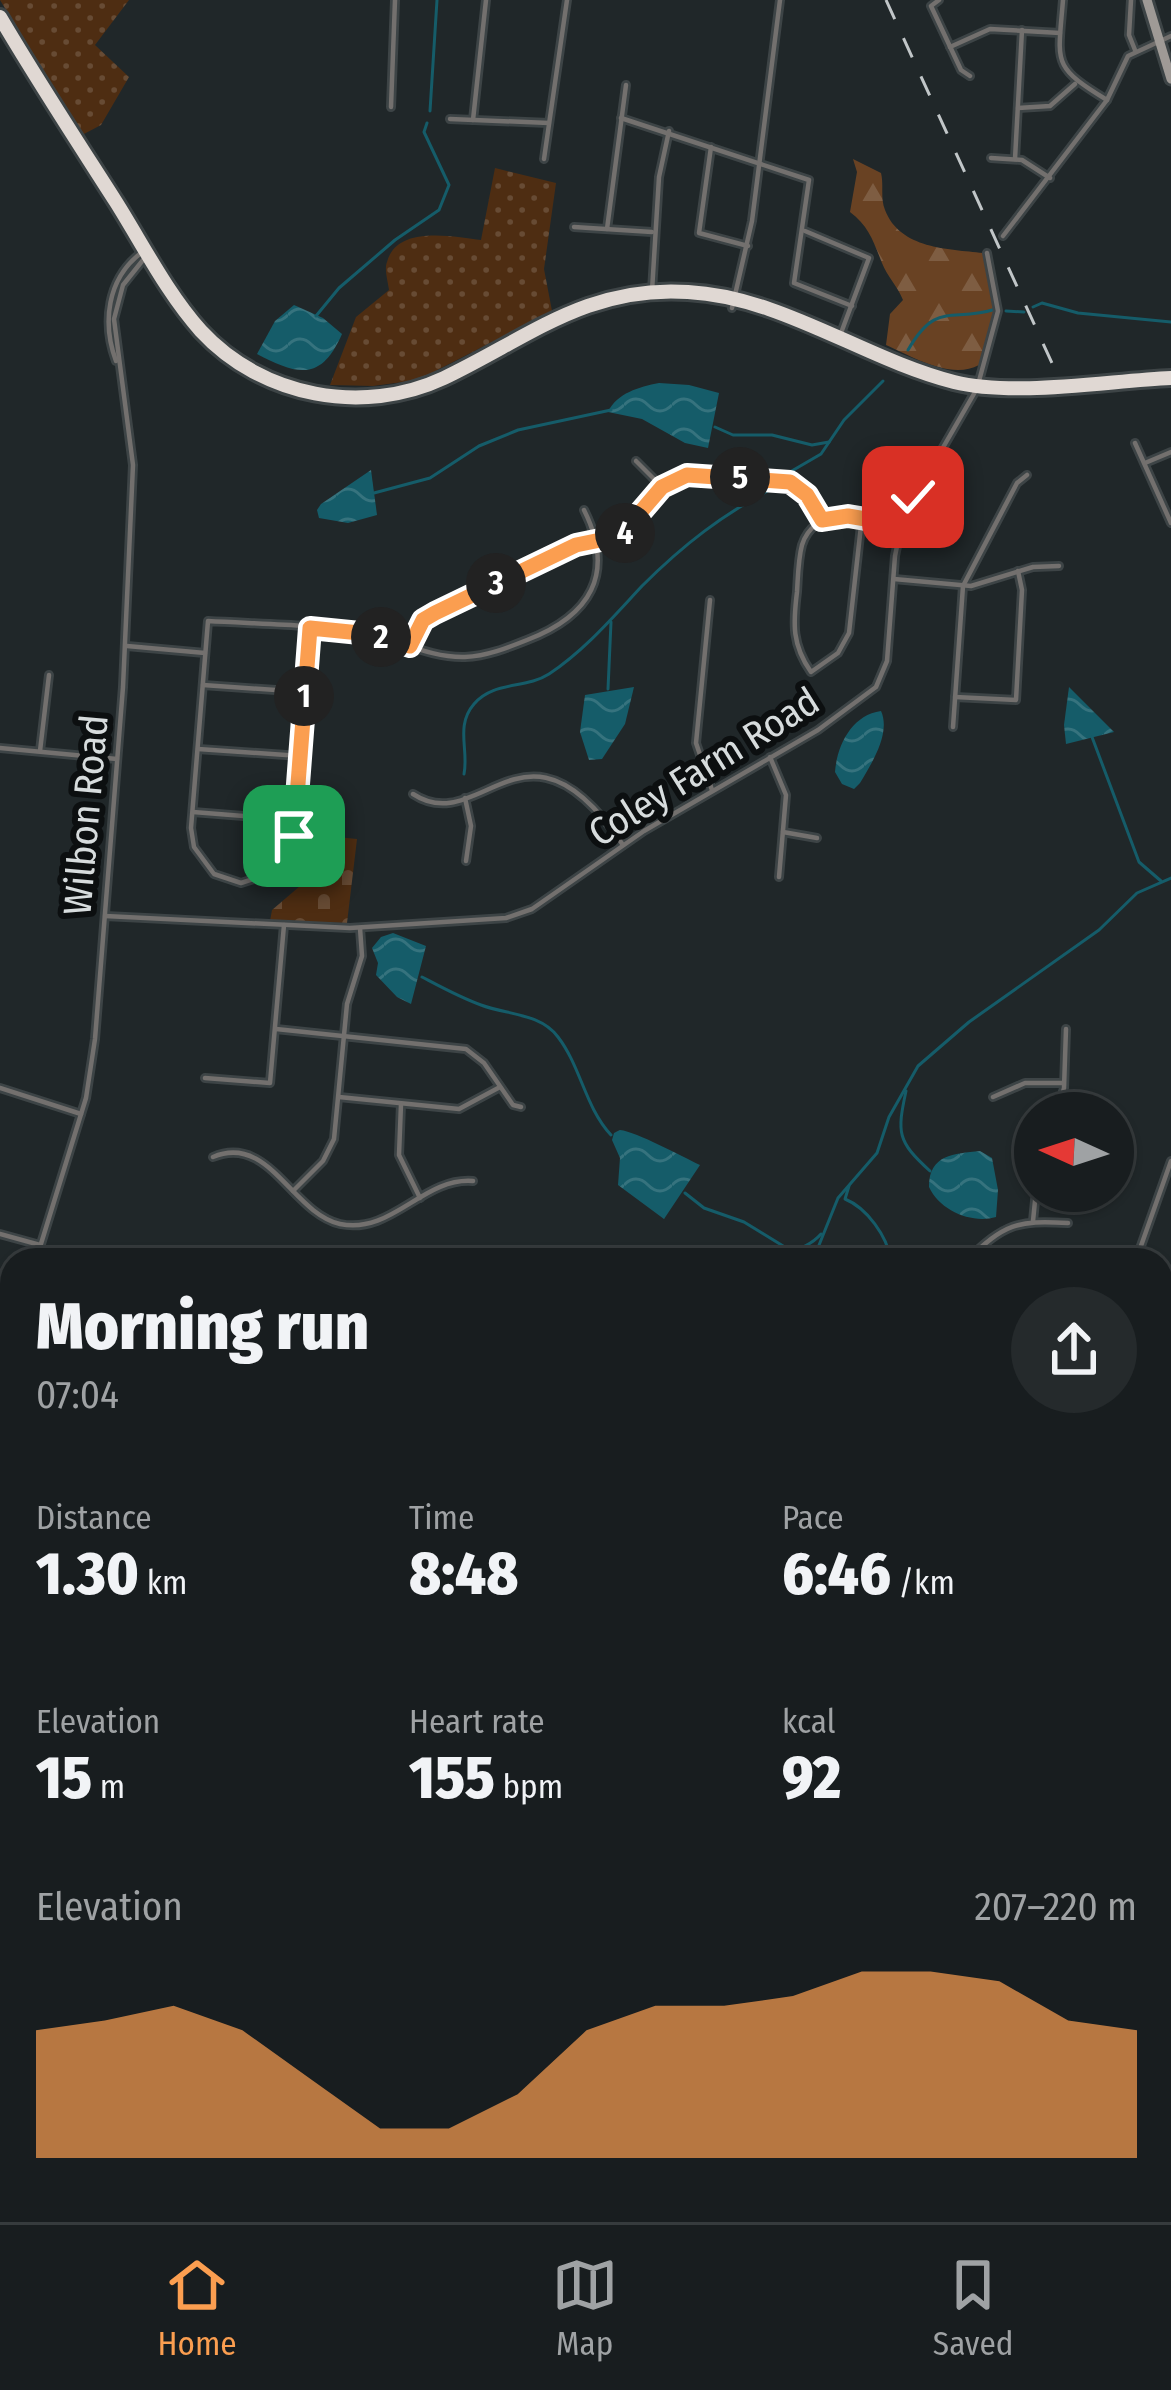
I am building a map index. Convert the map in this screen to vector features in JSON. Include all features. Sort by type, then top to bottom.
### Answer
[{"type":"highway","points":[[0,17],[184,325],[229,367],[286,396],[338,406],[379,406],[432,393],[562,324],[609,307],[672,300],[733,303],[932,385],[1014,397],[1171,382]]},
{"type":"highway","points":[[0,34],[144,255],[194,322],[233,358],[280,384],[350,398],[422,387],[571,310],[652,291],[697,292],[733,303],[975,391]]},
{"type":"main road","points":[[1147,0],[1171,79]]},
{"type":"street","points":[[391,107],[395,0]]},
{"type":"street","points":[[473,120],[486,0]]},
{"type":"street","points":[[544,159],[567,0]]},
{"type":"street","points":[[733,303],[748,246],[780,0]]},
{"type":"street","points":[[940,0],[931,7],[961,70],[970,76]]},
{"type":"street","points":[[1063,0],[1062,66],[1077,82],[1107,100]]},
{"type":"street","points":[[1131,0],[1129,35],[1135,50]]},
{"type":"street","points":[[950,47],[985,29],[1060,33]]},
{"type":"street","points":[[1015,159],[1022,30]]},
{"type":"street","points":[[1003,236],[1107,100],[1124,63],[1135,50],[1171,36]]},
{"type":"street","points":[[1018,108],[1056,104],[1077,82]]},
{"type":"street","points":[[607,229],[626,86]]},
{"type":"street","points":[[450,118],[549,123]]},
{"type":"street","points":[[621,118],[809,180],[794,284],[852,306]]},
{"type":"street","points":[[652,291],[659,177],[669,131]]},
{"type":"street","points":[[711,146],[699,233],[748,246]]},
{"type":"street","points":[[991,158],[1033,165],[1050,178]]},
{"type":"street","points":[[574,227],[654,232]]},
{"type":"street","points":[[804,231],[869,258],[839,339]]},
{"type":"street","name":"Coley Farm Road","points":[[105,916],[360,928],[519,915],[623,845],[848,710],[879,683],[886,661],[901,525],[975,391],[998,311],[987,253]]},
{"type":"street","name":"Wilbon Road","points":[[39,1248],[91,1076],[118,759],[133,446],[110,341],[109,311],[117,282],[144,255]]},
{"type":"street","points":[[1135,443],[1171,523]]},
{"type":"street","points":[[1144,463],[1171,452]]},
{"type":"street","points":[[636,461],[662,487]]},
{"type":"street","points":[[410,646],[423,620],[576,545],[624,533],[662,487],[691,475],[784,480],[802,489],[822,520]]},
{"type":"street","points":[[953,727],[963,586],[1017,483],[1027,475]]},
{"type":"street","points":[[310,628],[292,845],[281,866],[262,879],[241,883],[222,879],[202,863],[192,838],[208,621],[310,628],[370,634],[442,655],[474,656],[553,629],[577,612],[591,592],[598,569],[597,543],[584,510]]},
{"type":"street","points":[[862,517],[849,633],[834,657],[812,672],[798,650],[793,626],[806,536],[822,520],[840,516],[862,517],[901,525]]},
{"type":"street","points":[[893,578],[963,586],[1059,566]]},
{"type":"street","points":[[955,697],[1016,700],[1022,590],[1018,571]]},
{"type":"street","points":[[710,600],[696,743],[712,790]]},
{"type":"street","points":[[124,646],[206,653]]},
{"type":"street","points":[[40,752],[49,675]]},
{"type":"street","points":[[202,685],[304,692]]},
{"type":"street","points":[[0,748],[118,759]]},
{"type":"street","points":[[198,748],[300,756]]},
{"type":"street","points":[[770,757],[785,789],[779,877]]},
{"type":"street","points":[[413,794],[430,802],[465,798],[522,776],[545,777],[592,802],[623,845]]},
{"type":"street","points":[[465,798],[471,826],[466,861]]},
{"type":"street","points":[[193,812],[295,820]]},
{"type":"street","points":[[783,832],[817,838]]},
{"type":"street","points":[[206,1078],[270,1084],[284,925]]},
{"type":"street","points":[[293,1191],[323,1161],[334,1139],[349,997],[362,956],[360,928]]},
{"type":"street","points":[[276,1029],[466,1049],[484,1063],[513,1105],[521,1107]]},
{"type":"street","points":[[1062,1092],[1066,1029]]},
{"type":"street","points":[[993,1097],[1025,1082],[1064,1083]]},
{"type":"street","points":[[339,1097],[459,1109],[501,1086]]},
{"type":"street","points":[[0,1088],[81,1114]]},
{"type":"street","points":[[400,1103],[399,1155],[420,1198]]},
{"type":"street","points":[[213,1157],[223,1153],[253,1156],[306,1207],[325,1219],[349,1225],[381,1220],[446,1183],[473,1181]]},
{"type":"street","points":[[1140,1248],[1171,1161]]},
{"type":"street","points":[[1033,1221],[1034,1212]]},
{"type":"street","points":[[981,1248],[1001,1230],[1033,1221],[1068,1223]]},
{"type":"street","points":[[0,1234],[40,1245]]},
{"type":"green space","points":[[0,0],[129,0],[95,45],[129,77],[101,125],[82,135]]},
{"type":"green space","points":[[853,159],[881,173],[885,210],[902,233],[926,245],[983,253],[997,318],[979,365],[944,368],[886,345],[890,314],[903,300],[870,235],[850,212],[857,172]]},
{"type":"green space","points":[[495,168],[556,183],[544,269],[552,311],[418,380],[330,385],[356,317],[389,290],[386,265],[393,250],[402,242],[428,236],[481,240]]},
{"type":"green space","points":[[332,793],[339,794],[336,837],[357,839],[347,923],[270,921],[272,910],[321,868]]},
{"type":"water","points":[[294,305],[323,318],[342,334],[325,360],[307,370],[257,354],[275,321]]},
{"type":"water","points":[[659,383],[719,393],[708,448],[685,443],[642,419],[608,412],[623,396]]},
{"type":"water","points":[[371,470],[377,515],[348,523],[319,518],[321,504]]},
{"type":"water","points":[[634,687],[625,724],[602,759],[589,760],[580,732],[585,695]]},
{"type":"water","points":[[1069,687],[1114,732],[1066,744]]},
{"type":"water","points":[[881,711],[884,729],[870,766],[854,789],[842,784],[835,772],[843,742],[862,718]]},
{"type":"water","points":[[393,933],[426,946],[411,1004],[376,975],[378,963],[372,948],[381,937]]},
{"type":"water","points":[[620,1130],[700,1165],[664,1219],[618,1185],[620,1158],[612,1140]]},
{"type":"water","points":[[980,1151],[992,1158],[998,1190],[996,1217],[987,1219],[949,1209],[929,1187],[938,1162]]},
{"type":"waterway","points":[[430,111],[437,0]]},
{"type":"waterway","points":[[316,316],[339,288],[439,210],[449,185],[424,132],[427,123]]},
{"type":"waterway","points":[[1033,307],[1042,303],[1078,313],[1171,322]]},
{"type":"waterway","points":[[908,350],[918,334],[937,319],[996,309]]},
{"type":"waterway","points":[[1006,311],[1024,312]]},
{"type":"waterway","points":[[790,472],[821,454],[844,420],[883,381]]},
{"type":"waterway","points":[[374,493],[430,478],[479,446],[518,430],[611,410]]},
{"type":"waterway","points":[[715,427],[733,435],[772,435],[812,445],[829,442]]},
{"type":"waterway","points":[[464,774],[465,721],[474,704],[490,692],[540,679],[562,665],[688,544],[773,488]]},
{"type":"waterway","points":[[608,689],[611,622]]},
{"type":"waterway","points":[[1092,737],[1139,862],[1161,881]]},
{"type":"waterway","points":[[818,1248],[838,1198],[877,1153],[889,1117],[918,1066],[969,1022],[1099,930],[1137,893],[1171,878]]},
{"type":"waterway","points":[[422,977],[474,1002],[551,1029],[611,1135]]},
{"type":"waterway","points":[[906,1091],[902,1136],[930,1171]]},
{"type":"waterway","points":[[849,1186],[845,1199],[875,1224],[887,1248]]},
{"type":"waterway","points":[[685,1193],[704,1208],[744,1222],[786,1248]]},
{"type":"waterway","points":[[800,1248],[821,1234]]},
{"type":"railway","points":[[886,0],[1057,374]]},
{"type":"route","points":[[294,836],[310,628],[370,634],[410,646],[423,620],[435,613],[576,545],[620,536],[662,487],[687,475],[790,482],[807,495],[822,520],[848,516],[901,525],[913,497]]}]
